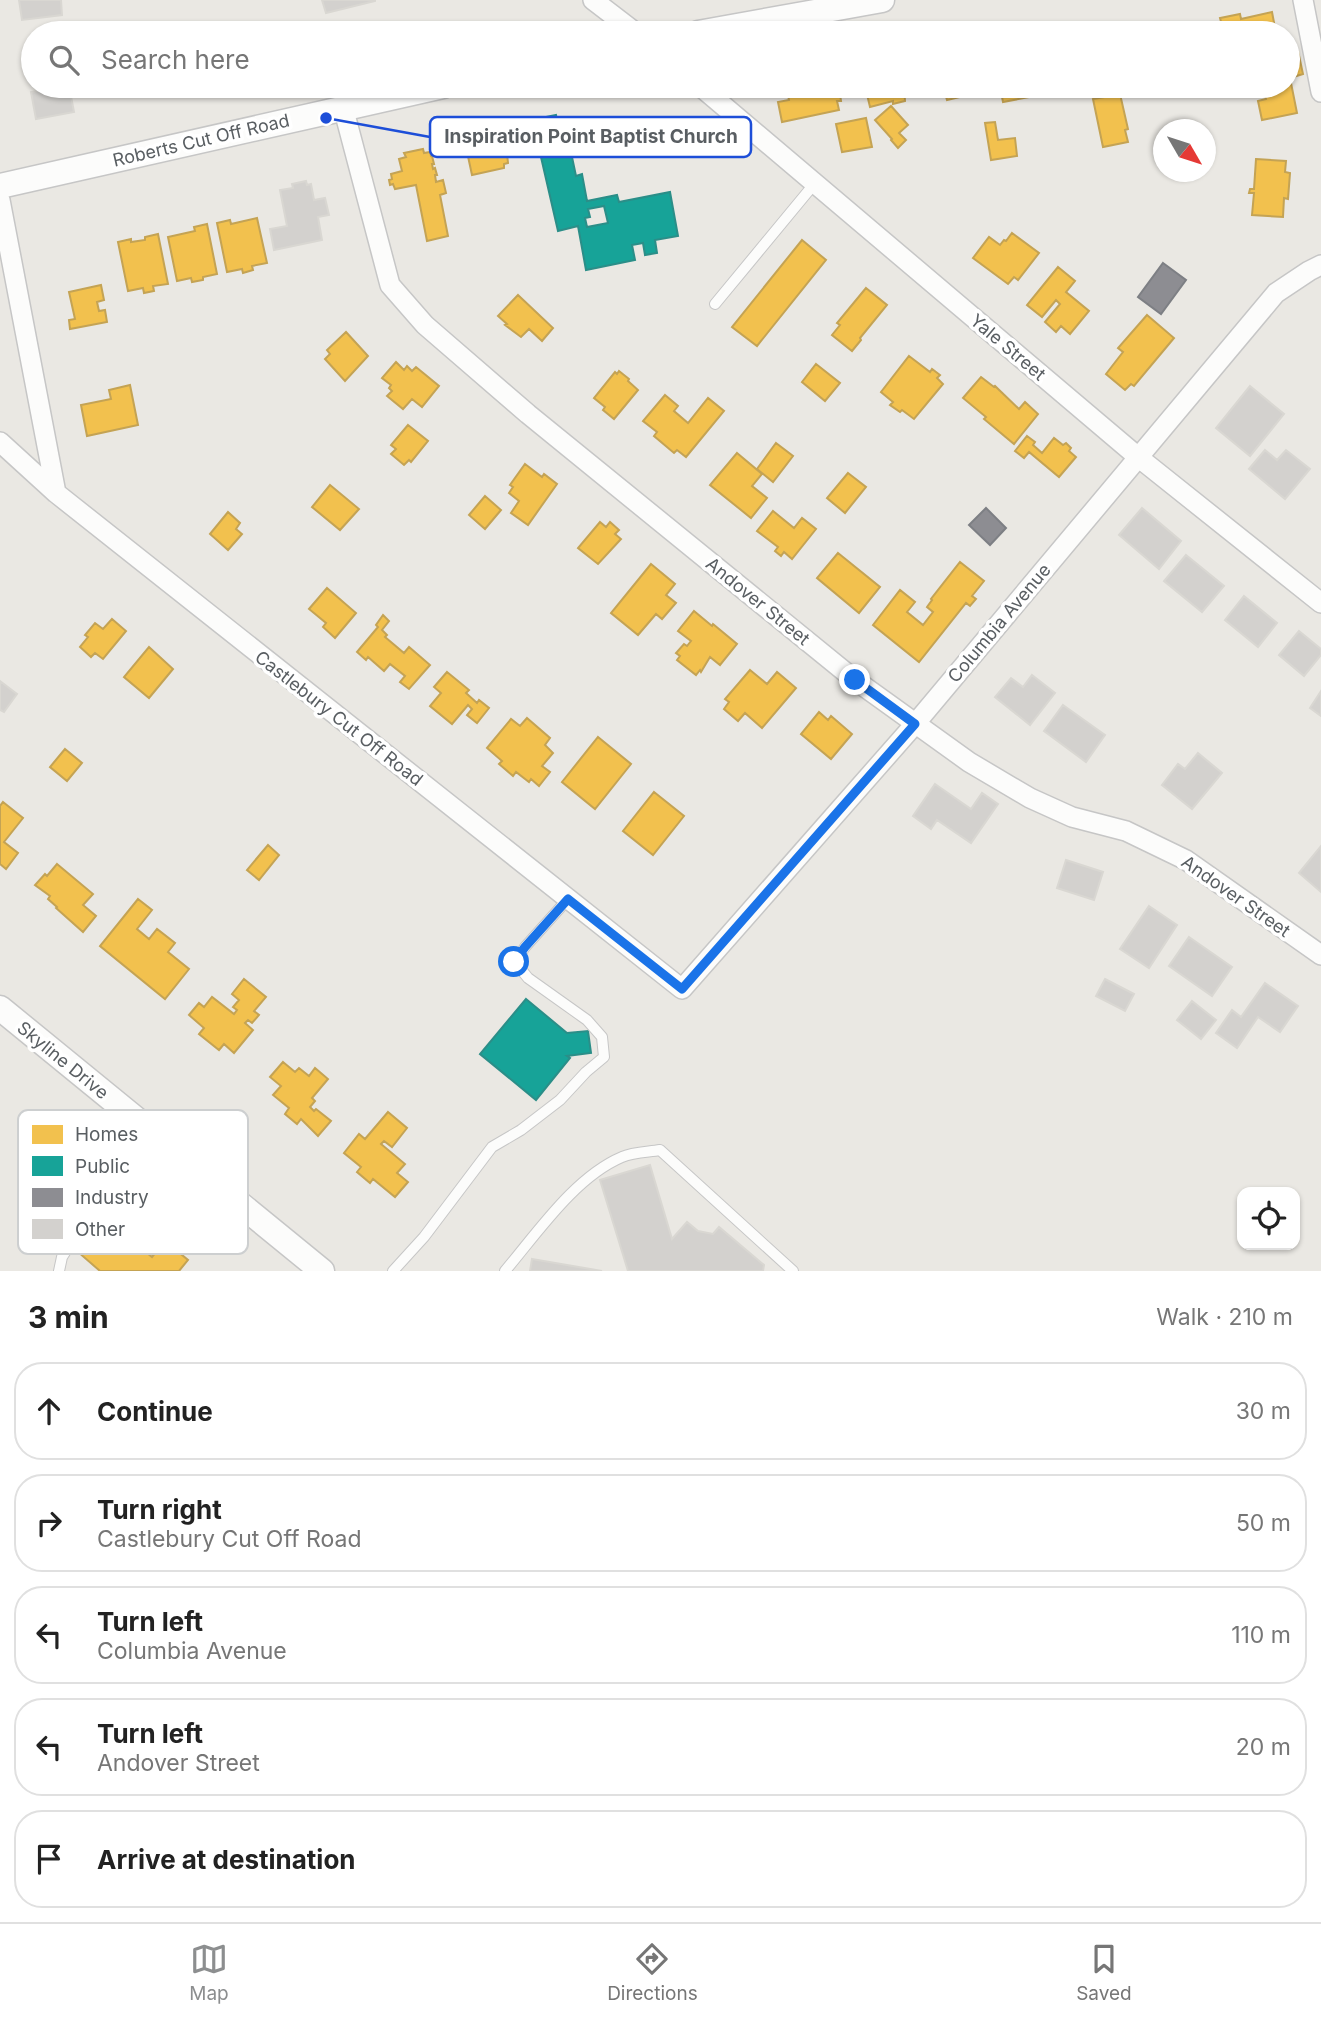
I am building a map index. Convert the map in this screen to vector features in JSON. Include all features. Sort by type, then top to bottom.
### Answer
[{"type":"street","points":[[593,0],[620,21]]},
{"type":"street","points":[[765,21],[882,0]]},
{"type":"street","points":[[1303,0],[1321,92]]},
{"type":"street","name":"Roberts Cut Off Road","points":[[0,186],[385,98]]},
{"type":"street","name":"Yale Street","points":[[713,98],[1138,457],[1321,603]]},
{"type":"street","name":"Andover Street","points":[[342,107],[390,285],[425,325],[528,414],[855,680],[969,762],[1030,799],[1072,817],[1126,831],[1186,860],[1321,955]]},
{"type":"street","points":[[0,200],[56,493]]},
{"type":"street","name":"Columbia Avenue","points":[[682,989],[915,724],[1276,293],[1321,265]]},
{"type":"street","name":"Castlebury Cut Off Road","points":[[0,442],[56,493],[682,989]]},
{"type":"street","name":"Skyline Drive","points":[[0,1008],[124,1110]]},
{"type":"street","name":"Skyline Drive","points":[[248,1211],[322,1271]]},
{"type":"lane","points":[[715,304],[815,183]]},
{"type":"lane","points":[[393,1271],[424,1237],[492,1147],[521,1130],[560,1100],[604,1057],[601,1037],[587,1020],[528,978],[514,962],[568,899]]},
{"type":"lane","points":[[505,1271],[575,1190],[595,1171],[625,1155],[660,1150],[793,1271]]},
{"type":"lane","points":[[59,1271],[63,1254]]},
{"type":"building: Homes","points":[[1272,12],[1274,21],[1221,21],[1220,18],[1240,14],[1241,19]]},
{"type":"building: Homes","points":[[841,98],[841,101],[837,101],[839,110],[782,122],[778,102]]},
{"type":"building: Homes","points":[[868,98],[905,98],[905,101],[870,107]]},
{"type":"building: Homes","points":[[1002,98],[1024,98],[1003,102]]},
{"type":"building: Homes","points":[[1121,98],[1128,142],[1103,147],[1093,99]]},
{"type":"building: Homes","points":[[1294,98],[1297,113],[1262,120],[1258,101]]},
{"type":"building: Homes","points":[[891,106],[908,125],[899,133],[906,140],[898,148],[875,120]]},
{"type":"building: Homes","points":[[866,118],[872,147],[842,152],[836,124]]},
{"type":"building: Homes","points":[[995,122],[998,140],[1015,138],[1017,156],[991,160],[985,123]]},
{"type":"building: Homes","points":[[493,136],[495,141],[498,140],[501,156],[507,154],[508,163],[504,164],[504,168],[472,175],[466,147],[478,144],[477,139]]},
{"type":"building: Homes","points":[[423,149],[424,153],[430,152],[432,156],[436,182],[443,180],[446,193],[440,195],[448,236],[427,241],[416,185],[395,189],[389,180],[392,179],[391,174],[402,171],[399,159],[406,157],[404,153]]},
{"type":"building: Homes","points":[[1256,159],[1286,161],[1285,172],[1290,173],[1288,199],[1284,198],[1283,217],[1252,215],[1254,193],[1249,193],[1250,189],[1254,189]]},
{"type":"building: Homes","points":[[257,218],[267,263],[252,266],[253,270],[243,273],[242,269],[227,272],[217,223],[230,220],[231,224]]},
{"type":"building: Homes","points":[[207,224],[217,274],[192,282],[191,278],[177,281],[168,237],[195,231],[194,227]]},
{"type":"building: Homes","points":[[1012,233],[1039,253],[1018,280],[1014,277],[1008,284],[973,258],[989,237],[1000,245]]},
{"type":"building: Homes","points":[[158,234],[168,284],[153,286],[154,291],[144,293],[143,288],[128,291],[118,242],[145,240],[145,237]]},
{"type":"building: Homes","points":[[802,240],[826,260],[757,346],[732,327]]},
{"type":"building: Homes","points":[[1058,267],[1075,281],[1066,292],[1089,311],[1070,334],[1061,326],[1056,332],[1045,322],[1060,304],[1056,300],[1042,317],[1027,305]]},
{"type":"building: Homes","points":[[101,285],[104,300],[97,302],[99,311],[105,310],[107,322],[70,329],[69,320],[75,319],[69,292]]},
{"type":"building: Homes","points":[[866,288],[887,305],[852,351],[832,335],[840,325],[837,323]]},
{"type":"building: Homes","points":[[518,295],[553,328],[542,341],[529,329],[521,337],[498,316]]},
{"type":"building: Homes","points":[[1147,315],[1174,338],[1134,386],[1131,384],[1125,390],[1106,374],[1123,352],[1118,348]]},
{"type":"building: Homes","points":[[346,332],[368,356],[345,381],[325,359],[330,354],[327,350]]},
{"type":"building: Homes","points":[[909,356],[930,372],[932,369],[940,375],[937,378],[943,384],[914,419],[890,405],[893,402],[881,392]]},
{"type":"building: Homes","points":[[396,362],[404,370],[407,366],[412,371],[416,367],[439,386],[422,407],[412,399],[403,409],[387,396],[392,391],[389,388],[391,385],[382,378]]},
{"type":"building: Homes","points":[[816,364],[840,383],[825,401],[802,382]]},
{"type":"building: Homes","points":[[619,371],[638,390],[614,419],[594,398],[615,372],[617,374]]},
{"type":"building: Homes","points":[[981,377],[995,386],[1019,409],[1025,402],[1038,414],[1014,444],[963,398]]},
{"type":"building: Homes","points":[[130,385],[138,425],[87,436],[81,405],[111,399],[109,390]]},
{"type":"building: Homes","points":[[665,395],[678,406],[674,411],[688,423],[708,398],[724,411],[686,457],[677,450],[674,453],[654,436],[657,432],[643,421]]},
{"type":"building: Homes","points":[[408,425],[428,441],[411,462],[409,460],[404,465],[391,454],[396,449],[391,445]]},
{"type":"building: Homes","points":[[1027,436],[1042,453],[1054,438],[1063,445],[1066,443],[1071,448],[1069,451],[1076,457],[1059,477],[1029,452],[1024,458],[1015,451]]},
{"type":"building: Homes","points":[[776,443],[793,456],[773,482],[757,469]]},
{"type":"building: Homes","points":[[737,453],[762,474],[752,486],[767,498],[751,518],[710,485]]},
{"type":"building: Homes","points":[[525,464],[557,484],[528,525],[511,513],[519,501],[509,493],[513,487],[510,485]]},
{"type":"building: Homes","points":[[848,473],[866,487],[845,513],[827,498]]},
{"type":"building: Homes","points":[[330,485],[359,509],[340,530],[312,507]]},
{"type":"building: Homes","points":[[485,496],[501,510],[485,529],[469,515]]},
{"type":"building: Homes","points":[[773,511],[794,528],[802,518],[816,529],[792,559],[784,552],[781,556],[775,551],[778,547],[757,531]]},
{"type":"building: Homes","points":[[228,512],[240,523],[236,529],[242,534],[228,550],[210,534]]},
{"type":"building: Homes","points":[[600,522],[606,527],[610,522],[619,530],[615,534],[621,539],[598,564],[578,548]]},
{"type":"building: Homes","points":[[838,553],[880,587],[859,613],[817,578]]},
{"type":"building: Homes","points":[[960,562],[984,581],[972,596],[976,599],[970,606],[966,603],[919,662],[873,625],[900,590],[915,602],[907,612],[923,625],[933,612],[927,607],[931,599]]},
{"type":"building: Homes","points":[[651,564],[675,584],[666,595],[676,603],[662,619],[656,614],[638,635],[611,613]]},
{"type":"building: Homes","points":[[327,588],[356,613],[335,638],[323,627],[326,623],[309,609]]},
{"type":"building: Homes","points":[[694,611],[737,644],[720,665],[710,657],[701,672],[700,670],[696,675],[677,660],[680,656],[676,653],[691,641],[678,631]]},
{"type":"building: Homes","points":[[383,615],[389,621],[382,630],[387,635],[385,637],[404,653],[409,647],[430,665],[409,689],[400,682],[405,676],[390,664],[384,671],[368,657],[366,660],[357,652],[378,627],[376,625]]},
{"type":"building: Homes","points":[[112,619],[126,631],[103,659],[95,653],[91,657],[80,647],[88,637],[85,635],[95,623],[103,629]]},
{"type":"building: Homes","points":[[149,647],[173,669],[149,698],[124,677]]},
{"type":"building: Homes","points":[[750,670],[767,684],[777,672],[796,688],[762,728],[745,713],[738,721],[724,709],[729,702],[725,699]]},
{"type":"building: Homes","points":[[447,672],[469,690],[466,693],[477,703],[479,700],[489,708],[477,723],[467,715],[472,709],[468,705],[452,724],[430,706],[441,693],[434,687]]},
{"type":"building: Homes","points":[[819,712],[828,720],[831,716],[852,734],[831,759],[801,734]]},
{"type":"building: Homes","points":[[527,718],[550,738],[545,745],[553,753],[542,766],[550,772],[539,786],[516,772],[513,776],[499,764],[502,761],[487,748],[511,719],[520,726]]},
{"type":"building: Homes","points":[[598,737],[631,764],[595,809],[562,782]]},
{"type":"building: Homes","points":[[65,749],[82,763],[67,781],[50,767]]},
{"type":"building: Homes","points":[[654,792],[684,816],[653,855],[623,831]]},
{"type":"building: Homes","points":[[3,802],[23,818],[4,842],[18,853],[6,869],[0,864],[0,806]]},
{"type":"building: Homes","points":[[268,845],[279,855],[259,880],[247,870]]},
{"type":"building: Homes","points":[[57,864],[93,894],[83,905],[96,916],[83,932],[56,908],[48,899],[50,896],[35,885]]},
{"type":"building: Homes","points":[[138,899],[152,910],[137,929],[149,939],[157,929],[175,943],[168,952],[189,969],[165,999],[100,946]]},
{"type":"building: Homes","points":[[244,979],[266,997],[254,1011],[259,1015],[252,1023],[248,1020],[245,1023],[253,1030],[234,1053],[224,1044],[219,1050],[199,1034],[204,1028],[189,1015],[199,1003],[204,1007],[212,997],[234,1014],[237,1010],[233,1007],[239,1000],[232,994]]},
{"type":"building: Homes","points":[[283,1062],[295,1072],[299,1068],[309,1076],[315,1068],[328,1079],[312,1098],[315,1101],[310,1107],[331,1121],[318,1136],[301,1119],[297,1124],[285,1114],[289,1108],[273,1095],[281,1086],[270,1077]]},
{"type":"building: Homes","points":[[388,1112],[407,1128],[392,1147],[384,1141],[381,1144],[405,1164],[397,1173],[408,1182],[395,1197],[373,1179],[370,1183],[357,1172],[361,1167],[344,1153],[359,1134],[365,1139]]},
{"type":"building: Homes","points":[[80,1254],[148,1254],[152,1257],[154,1254],[181,1254],[188,1260],[179,1271],[100,1271]]},
{"type":"building: Public","points":[[556,115],[558,126],[565,124],[576,176],[582,174],[587,201],[617,195],[619,202],[670,192],[678,236],[655,240],[657,253],[645,255],[643,243],[632,245],[635,260],[586,270],[578,226],[558,231],[535,131],[544,129],[541,118]],"holes":[[[604,206],[608,223],[587,227],[585,218],[590,217],[588,209]]]},
{"type":"building: Public","points":[[526,999],[567,1033],[588,1031],[591,1053],[567,1056],[570,1058],[536,1100],[480,1054]]},
{"type":"building: Industry","points":[[1163,263],[1186,280],[1161,314],[1138,297]]},
{"type":"building: Industry","points":[[986,508],[1006,528],[990,545],[969,525]]},
{"type":"building: Other","points":[[19,0],[61,0],[62,15],[22,20]]},
{"type":"building: Other","points":[[322,0],[375,0],[375,1],[326,13]]},
{"type":"building: Other","points":[[32,98],[71,98],[74,112],[36,119]]},
{"type":"building: Other","points":[[306,181],[307,185],[311,184],[314,200],[325,198],[329,215],[318,217],[322,240],[274,250],[270,229],[287,226],[280,190],[293,188],[292,184]]},
{"type":"building: Other","points":[[1250,386],[1284,414],[1250,456],[1216,428]]},
{"type":"building: Other","points":[[1265,450],[1277,460],[1286,450],[1310,469],[1285,499],[1249,469]]},
{"type":"building: Other","points":[[1142,508],[1181,541],[1159,569],[1119,535]]},
{"type":"building: Other","points":[[1186,555],[1224,586],[1202,612],[1164,581]]},
{"type":"building: Other","points":[[1244,596],[1277,623],[1258,647],[1225,620]]},
{"type":"building: Other","points":[[1299,631],[1321,649],[1321,655],[1304,676],[1279,655]]},
{"type":"building: Other","points":[[1032,675],[1055,693],[1030,725],[995,697],[1011,678],[1023,687]]},
{"type":"building: Other","points":[[0,681],[17,694],[4,712],[0,710]]},
{"type":"building: Other","points":[[1321,691],[1321,716],[1310,708]]},
{"type":"building: Other","points":[[1063,705],[1105,735],[1086,762],[1044,731]]},
{"type":"building: Other","points":[[1198,753],[1222,773],[1192,809],[1162,785],[1178,764],[1185,769]]},
{"type":"building: Other","points":[[935,784],[971,809],[982,793],[998,804],[971,843],[937,820],[931,829],[913,816]]},
{"type":"building: Other","points":[[1321,846],[1321,892],[1299,873]]},
{"type":"building: Other","points":[[1066,860],[1103,872],[1094,900],[1057,888]]},
{"type":"building: Other","points":[[1149,906],[1177,925],[1149,968],[1120,949]]},
{"type":"building: Other","points":[[1189,937],[1232,967],[1212,996],[1169,966]]},
{"type":"building: Other","points":[[1105,979],[1134,994],[1125,1011],[1096,996]]},
{"type":"building: Other","points":[[1265,983],[1298,1006],[1280,1032],[1258,1017],[1237,1048],[1216,1033],[1232,1010],[1241,1017]]},
{"type":"building: Other","points":[[1192,1001],[1216,1020],[1201,1039],[1177,1020]]},
{"type":"building: Other","points":[[650,1165],[672,1239],[687,1222],[698,1231],[713,1234],[719,1227],[764,1265],[763,1271],[628,1271],[600,1180]]},
{"type":"building: Other","points":[[532,1259],[602,1271],[530,1271]]},
{"type":"place","name":"Inspiration Point Baptist Church","points":[[326,118]]},
{"type":"route","points":[[514,962],[568,899],[682,989],[915,724],[855,680]]}]
